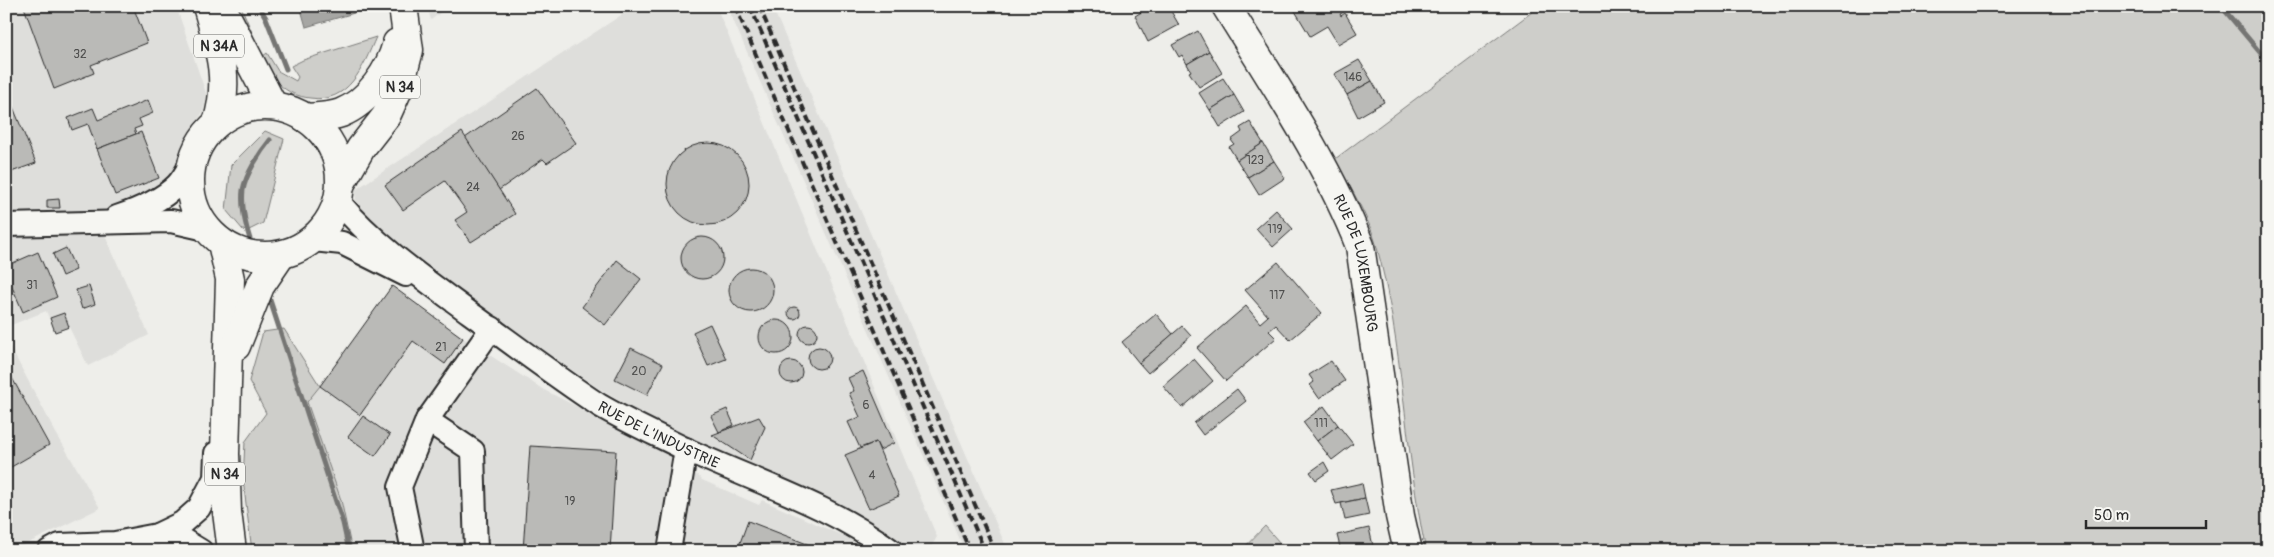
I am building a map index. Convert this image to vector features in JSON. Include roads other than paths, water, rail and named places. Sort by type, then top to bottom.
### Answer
[{"type":"main road","name":"N 34A","points":[[207,6],[217,36],[222,61],[223,104],[218,123]]},
{"type":"main road","name":"N 34A","points":[[221,6],[273,106]]},
{"type":"main road","name":"RUE DE LUXEMBOURG","points":[[1226,6],[1325,168],[1345,207],[1360,246],[1400,516],[1408,551]]},
{"type":"main road","name":"N 34","points":[[306,118],[340,113],[362,101],[383,76],[396,49],[404,10]]},
{"type":"main road","name":"N 34","points":[[214,236],[242,253],[261,257],[281,255],[298,249],[313,240],[328,222],[339,192],[361,148],[386,116],[400,85],[409,50],[404,10]]},
{"type":"main road","name":"N 34","points":[[232,551],[227,512],[225,454],[230,279],[214,236],[194,208],[190,185],[192,162],[202,140],[218,123],[234,112],[253,107],[273,106],[290,110],[306,118],[320,130],[331,145],[338,162],[339,192]]},
{"type":"main road","name":"N 34","points":[[228,367],[260,286],[281,255]]},
{"type":"street","points":[[99,222],[134,212],[163,197],[178,184],[192,162]]},
{"type":"street","name":"RUE DE L'INDUSTRIE","points":[[339,192],[358,225],[441,292],[600,405],[686,449],[836,515],[871,535],[892,551]]},
{"type":"street","points":[[6,225],[171,221],[214,236]]},
{"type":"street","name":"RUE DE L'INDUSTRIE","points":[[313,240],[342,243],[441,292]]},
{"type":"street","points":[[413,551],[400,487],[427,420],[492,328]]},
{"type":"street","points":[[49,551],[60,545],[115,543],[157,535],[182,524],[199,508],[215,478],[216,423],[226,396]]},
{"type":"street","points":[[427,420],[473,450],[476,551]]},
{"type":"street","points":[[669,551],[686,449]]},
{"type":"street","points":[[157,535],[183,540],[201,551]]},
{"type":"waterway","points":[[259,6],[266,18],[286,69]]},
{"type":"waterway","points":[[2221,6],[2268,62]]},
{"type":"waterway","points":[[260,269],[245,220],[243,190],[254,163],[270,140]]},
{"type":"waterway","points":[[268,294],[343,523],[349,551]]},
{"type":"railway","points":[[735,6],[970,551]]},
{"type":"railway","points":[[750,6],[985,551]]},
{"type":"railway","points":[[759,6],[995,551]]}]
